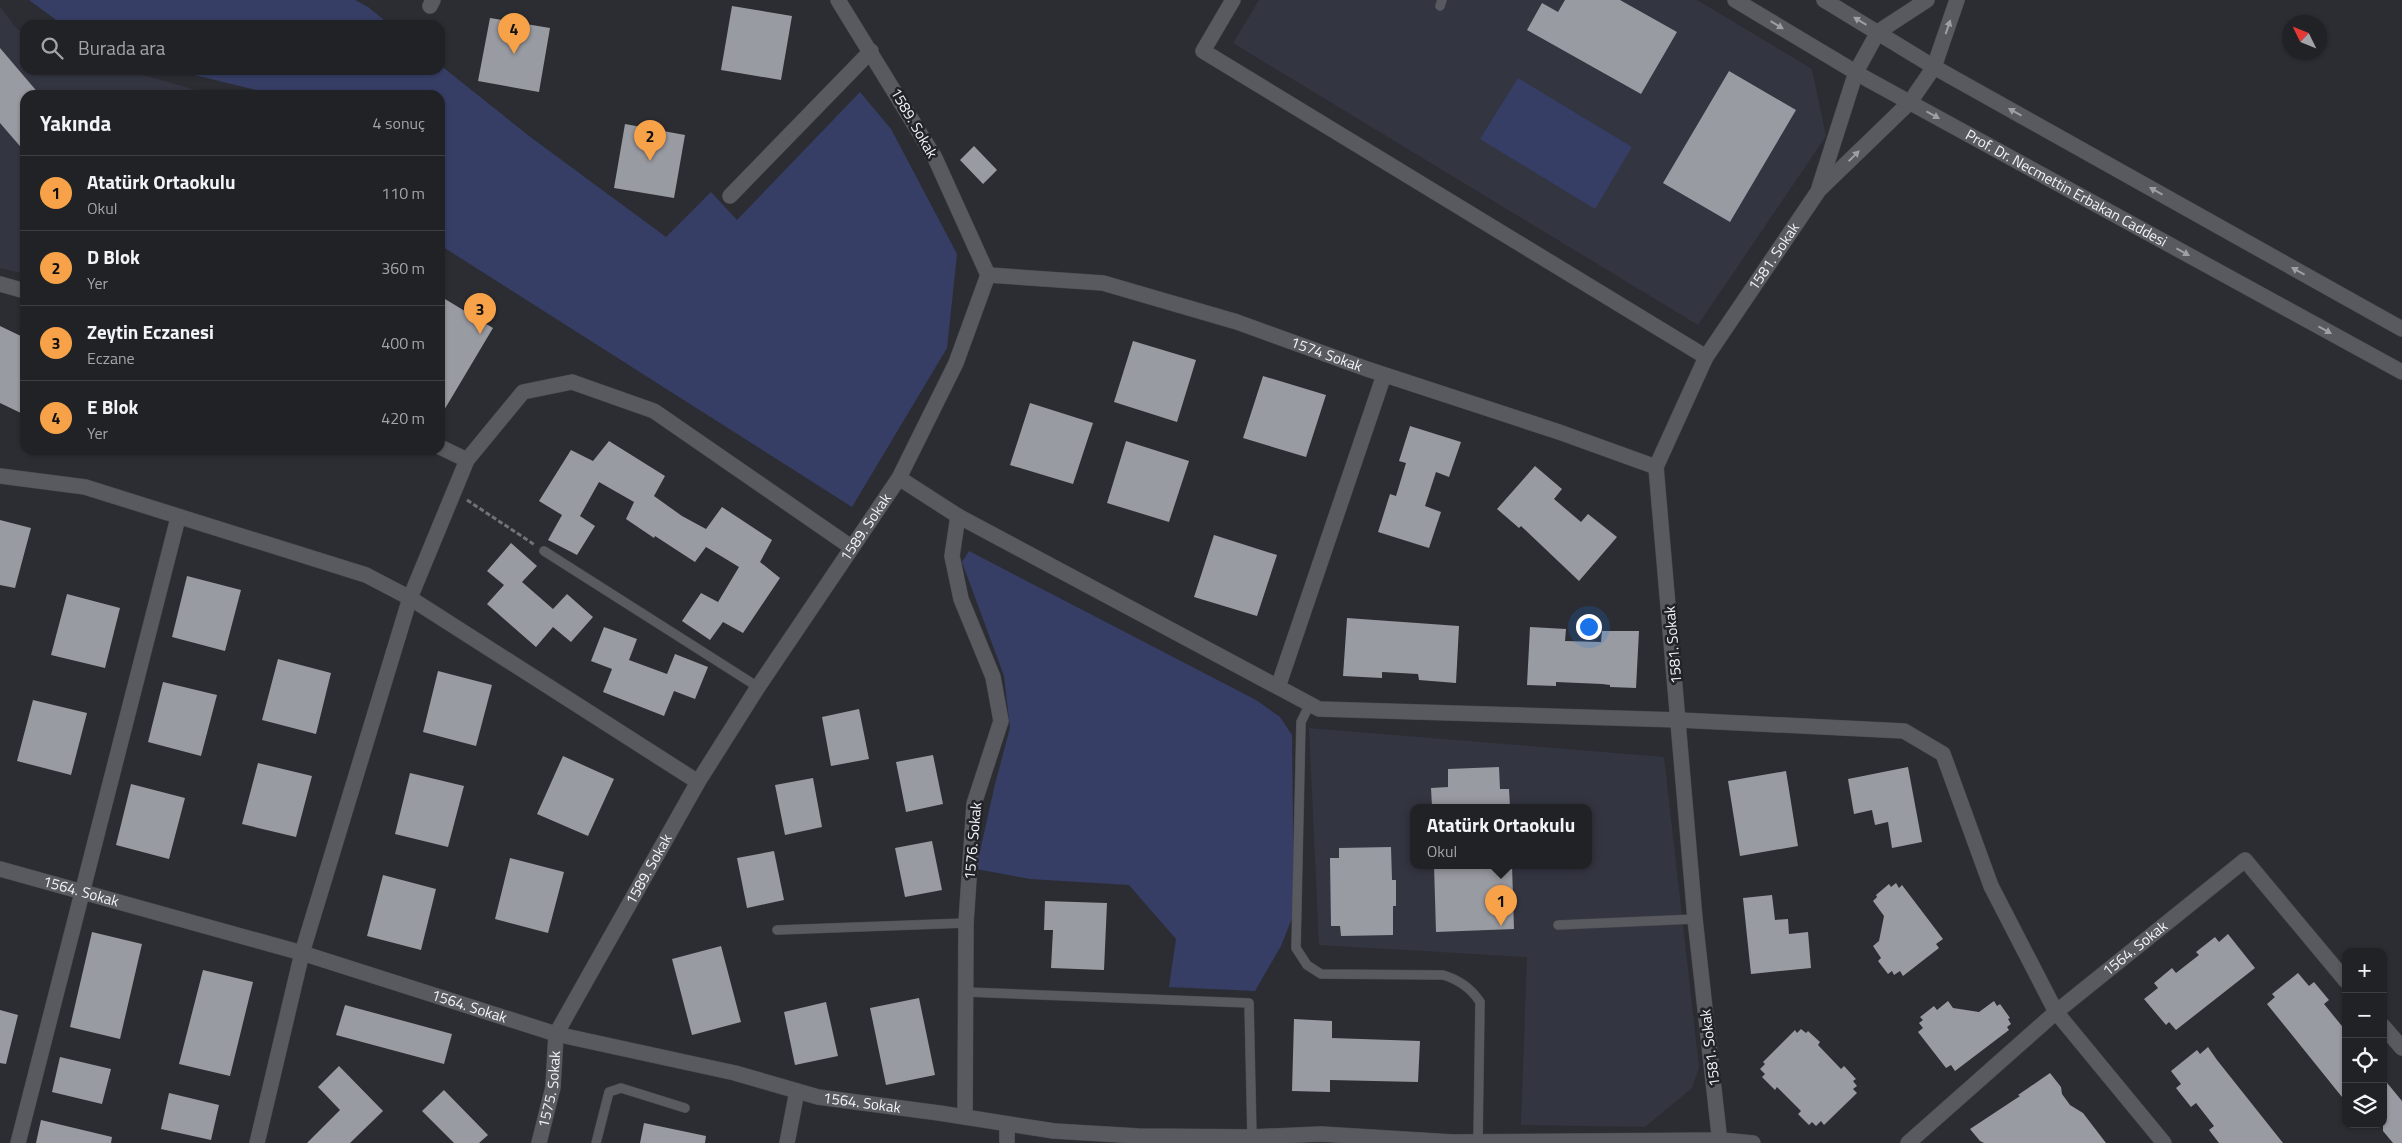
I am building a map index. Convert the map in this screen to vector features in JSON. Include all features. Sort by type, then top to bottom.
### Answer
[{"type":"street","name":"1589. Sokak","points":[[556,1034],[698,782],[758,686],[899,478],[956,363],[988,275],[935,158],[871,50],[838,0]]},
{"type":"street","points":[[1233,0],[1203,51],[1706,357]]},
{"type":"street","name":"Prof. Dr. Necmettin Erbakan Caddesi","points":[[1735,0],[1856,72],[2402,372]]},
{"type":"street","points":[[1824,0],[1934,67],[2402,329]]},
{"type":"street","points":[[1819,190],[1856,72],[1878,32],[1928,0]]},
{"type":"street","points":[[1819,190],[1910,102],[1934,67],[1957,0]]},
{"type":"street","points":[[730,196],[871,50]]},
{"type":"street","name":"1581. Sokak","points":[[1720,1142],[1695,918],[1656,467],[1706,357],[1819,190]]},
{"type":"street","name":"1574 Sokak","points":[[988,275],[1103,283],[1237,322],[1384,375],[1559,432],[1656,467]]},
{"type":"street","points":[[0,284],[20,290]]},
{"type":"street","points":[[1278,687],[1384,375]]},
{"type":"street","points":[[257,1143],[302,954],[410,598],[467,460],[523,392],[572,382],[654,411],[851,547]]},
{"type":"street","points":[[445,449],[467,460]]},
{"type":"street","points":[[0,476],[85,487],[178,518],[366,575],[410,598],[698,782]]},
{"type":"street","points":[[899,478],[958,516],[1319,709],[1679,720],[1904,731],[1943,754],[1992,886],[2056,1012],[2164,1143]]},
{"type":"street","name":"1576. Sokak","points":[[958,516],[952,556],[961,598],[993,677],[1000,721],[974,804],[966,923],[965,1117]]},
{"type":"street","points":[[18,1143],[81,890],[178,518]]},
{"type":"street","name":"1564. Sokak","points":[[1908,1143],[2056,1012],[2245,860],[2342,976]]},
{"type":"street","name":"1564. Sokak","points":[[0,869],[81,890],[302,954],[556,1034],[735,1073],[818,1097],[1054,1131],[1138,1136],[1252,1140],[1321,1134],[1478,1142],[1753,1143]]},
{"type":"street","points":[[2387,1031],[2402,1048]]},
{"type":"street","name":"1575. Sokak","points":[[540,1143],[553,1087],[556,1034]]},
{"type":"street","points":[[787,1143],[797,1091]]},
{"type":"street","points":[[1007,1143],[1008,1124]]},
{"type":"lane","points":[[544,551],[758,686]]},
{"type":"lane","points":[[1310,704],[1302,722],[1296,948],[1307,965],[1321,974],[1443,975],[1459,981],[1474,993],[1480,1002],[1478,1142]]},
{"type":"lane","points":[[1558,926],[1695,918]]},
{"type":"lane","points":[[777,930],[966,923]]},
{"type":"lane","points":[[966,992],[1249,1003],[1252,1140]]},
{"type":"lane","points":[[596,1143],[609,1092],[621,1088],[685,1108]]},
{"type":"path","points":[[454,491],[544,551]]},
{"type":"shaded area","points":[[29,0],[355,0],[368,7],[384,20],[56,20]]},
{"type":"shaded area","points":[[1259,0],[1697,0],[1812,69],[1826,136],[1698,325],[1233,43]]},
{"type":"shaded area","points":[[0,7],[20,30],[20,75],[143,75],[196,90],[20,90],[20,273],[0,268]]},
{"type":"shaded area","points":[[445,69],[529,136],[666,237],[711,192],[737,220],[860,92],[891,129],[957,254],[947,348],[852,507],[445,248],[445,90],[256,90],[195,75],[445,75]]},
{"type":"shaded area","points":[[1518,78],[1632,147],[1595,209],[1480,139]]},
{"type":"shaded area","points":[[969,551],[1256,700],[1280,717],[1292,735],[1294,913],[1281,946],[1255,991],[1169,987],[1176,939],[1129,885],[1030,879],[976,869],[1010,728],[1004,676],[962,562]]},
{"type":"shaded area","points":[[1309,728],[1664,757],[1699,1067],[1692,1088],[1645,1127],[1521,1125],[1527,957],[1319,945]]},
{"type":"building","points":[[1565,0],[1620,0],[1677,32],[1641,94],[1527,30],[1542,3],[1558,12]]},
{"type":"building","points":[[732,6],[792,16],[781,80],[721,70]]},
{"type":"building","points":[[490,18],[550,28],[539,92],[478,81]]},
{"type":"building","points":[[0,48],[20,72],[20,75],[23,75],[36,90],[20,90],[20,146],[0,123]]},
{"type":"building","points":[[1729,71],[1796,110],[1730,222],[1663,183]]},
{"type":"building","points":[[625,124],[685,135],[674,198],[614,188]]},
{"type":"building","points":[[974,146],[997,170],[983,184],[960,160]]},
{"type":"building","points":[[445,299],[493,328],[445,409]]},
{"type":"building","points":[[0,326],[20,336],[20,413],[0,403]]},
{"type":"building","points":[[1133,341],[1196,360],[1177,422],[1114,402]]},
{"type":"building","points":[[1263,376],[1326,395],[1306,457],[1243,438]]},
{"type":"building","points":[[1030,403],[1093,423],[1073,484],[1010,465]]},
{"type":"building","points":[[1410,426],[1461,442],[1449,477],[1436,472],[1425,506],[1441,512],[1429,548],[1378,532],[1390,494],[1396,496],[1406,463],[1399,461]]},
{"type":"building","points":[[609,441],[665,476],[654,496],[682,516],[706,529],[722,507],[772,540],[760,562],[780,578],[743,633],[723,622],[710,640],[682,621],[701,593],[718,602],[739,567],[706,547],[695,562],[655,536],[654,538],[626,519],[634,502],[599,482],[580,516],[595,526],[577,555],[548,540],[562,515],[539,501],[571,450],[593,461]]},
{"type":"building","points":[[1126,441],[1189,461],[1169,522],[1107,503]]},
{"type":"building","points":[[1535,466],[1562,489],[1554,499],[1581,522],[1588,514],[1617,537],[1579,581],[1521,526],[1519,528],[1497,509]]},
{"type":"building","points":[[0,520],[31,528],[15,588],[0,585]]},
{"type":"building","points":[[1214,535],[1277,555],[1257,616],[1194,597]]},
{"type":"building","points":[[511,543],[537,566],[522,582],[553,609],[567,594],[593,617],[571,642],[553,627],[536,647],[487,604],[504,585],[487,571]]},
{"type":"building","points":[[187,576],[241,590],[225,651],[172,637]]},
{"type":"building","points":[[67,594],[120,608],[105,668],[51,655]]},
{"type":"building","points":[[1347,618],[1459,626],[1456,683],[1419,680],[1418,674],[1382,672],[1382,678],[1343,676]]},
{"type":"building","points":[[604,627],[637,639],[629,660],[667,674],[675,654],[708,667],[695,699],[674,691],[664,716],[603,692],[612,669],[591,661]]},
{"type":"building","points":[[1530,627],[1566,629],[1565,641],[1601,642],[1602,631],[1639,631],[1636,688],[1556,682],[1556,686],[1527,685]]},
{"type":"building","points":[[278,659],[331,673],[316,734],[262,720]]},
{"type":"building","points":[[438,671],[492,685],[476,746],[423,732]]},
{"type":"building","points":[[163,682],[217,695],[201,756],[148,742]]},
{"type":"building","points":[[33,700],[87,713],[71,775],[17,761]]},
{"type":"building","points":[[859,709],[869,759],[831,766],[822,717]]},
{"type":"building","points":[[933,755],[943,804],[906,812],[896,762]]},
{"type":"building","points":[[563,756],[614,779],[588,836],[537,814]]},
{"type":"building","points":[[258,763],[312,776],[296,837],[242,824]]},
{"type":"building","points":[[1499,767],[1500,789],[1509,789],[1510,804],[1432,804],[1431,788],[1448,787],[1448,769]]},
{"type":"building","points":[[1908,767],[1922,842],[1892,848],[1888,822],[1875,825],[1872,810],[1854,814],[1848,779]]},
{"type":"building","points":[[1786,771],[1798,846],[1740,856],[1728,781]]},
{"type":"building","points":[[410,773],[464,786],[448,847],[395,834]]},
{"type":"building","points":[[813,778],[822,827],[785,835],[775,785]]},
{"type":"building","points":[[131,784],[185,798],[169,859],[116,845]]},
{"type":"building","points":[[932,841],[942,890],[905,897],[895,848]]},
{"type":"building","points":[[1391,847],[1392,880],[1396,880],[1396,906],[1393,906],[1393,935],[1341,936],[1340,926],[1331,926],[1330,858],[1339,858],[1339,848]]},
{"type":"building","points":[[774,851],[784,900],[747,908],[737,858]]},
{"type":"building","points":[[510,858],[564,872],[548,933],[495,919]]},
{"type":"building","points":[[1434,869],[1512,869],[1514,929],[1436,932]]},
{"type":"building","points":[[383,875],[436,889],[421,950],[367,936]]},
{"type":"building","points":[[1896,883],[1899,888],[1902,885],[1943,939],[1936,944],[1939,948],[1903,976],[1900,971],[1894,975],[1892,971],[1888,974],[1878,961],[1881,958],[1873,946],[1879,941],[1884,916],[1873,901],[1877,897],[1876,895],[1889,884],[1891,887]]},
{"type":"building","points":[[1772,895],[1775,920],[1788,919],[1789,934],[1808,932],[1811,968],[1751,974],[1743,898]]},
{"type":"building","points":[[1045,901],[1107,903],[1104,970],[1051,968],[1053,930],[1044,930]]},
{"type":"building","points":[[92,932],[142,944],[120,1039],[70,1027]]},
{"type":"building","points":[[2228,934],[2255,968],[2176,1030],[2169,1022],[2166,1025],[2144,999],[2158,988],[2154,983],[2172,968],[2176,973],[2199,955],[2196,952],[2215,937],[2219,942]]},
{"type":"building","points":[[721,946],[741,1022],[692,1035],[672,959]]},
{"type":"building","points":[[203,970],[253,982],[230,1076],[179,1064]]},
{"type":"building","points":[[2298,973],[2309,986],[2314,982],[2329,1000],[2324,1004],[2342,1026],[2342,1097],[2267,1004],[2275,997],[2272,994]]},
{"type":"building","points":[[919,998],[935,1075],[886,1085],[870,1008]]},
{"type":"building","points":[[1948,1001],[1953,1008],[1979,1012],[1994,1001],[1997,1006],[2000,1004],[2010,1018],[2008,1019],[2011,1024],[2007,1027],[2009,1030],[1955,1071],[1951,1065],[1946,1068],[1918,1032],[1923,1028],[1919,1023],[1923,1020],[1920,1017],[1934,1006],[1937,1010]]},
{"type":"building","points":[[826,1002],[838,1056],[795,1065],[784,1012]]},
{"type":"building","points":[[345,1005],[452,1034],[444,1064],[336,1035]]},
{"type":"building","points":[[0,1010],[18,1015],[6,1064],[0,1063]]},
{"type":"building","points":[[1294,1019],[1332,1021],[1332,1038],[1420,1041],[1418,1082],[1330,1080],[1330,1092],[1292,1091]]},
{"type":"building","points":[[1801,1029],[1806,1033],[1808,1031],[1820,1042],[1818,1045],[1841,1069],[1844,1066],[1856,1079],[1853,1081],[1857,1086],[1853,1089],[1857,1093],[1824,1125],[1821,1121],[1816,1126],[1812,1122],[1809,1125],[1798,1114],[1801,1111],[1777,1087],[1775,1090],[1762,1077],[1765,1074],[1760,1069],[1765,1064],[1763,1062],[1795,1030],[1797,1033]]},
{"type":"building","points":[[2208,1047],[2283,1143],[2219,1143],[2209,1130],[2214,1126],[2196,1103],[2191,1107],[2176,1088],[2181,1084],[2171,1071],[2197,1050],[2200,1054]]},
{"type":"building","points":[[60,1057],[111,1069],[102,1104],[52,1092]]},
{"type":"building","points":[[339,1066],[383,1111],[350,1143],[307,1143],[340,1110],[318,1087]]},
{"type":"building","points":[[2050,1073],[2061,1087],[2062,1094],[2070,1105],[2083,1113],[2106,1143],[1984,1143],[1970,1129],[2020,1096],[2018,1095]]},
{"type":"building","points":[[2387,1083],[2402,1101],[2402,1143],[2393,1143],[2383,1131],[2383,1128],[2387,1128]]},
{"type":"building","points":[[444,1090],[488,1135],[479,1143],[454,1143],[422,1111]]},
{"type":"building","points":[[169,1093],[219,1105],[211,1140],[161,1129]]},
{"type":"building","points":[[41,1120],[112,1137],[111,1143],[36,1143]]},
{"type":"building","points":[[644,1123],[706,1136],[705,1143],[640,1143]]},
{"type":"place","name":"E Blok","points":[[514,54]]},
{"type":"place","name":"D Blok","points":[[650,161]]},
{"type":"place","name":"Zeytin Eczanesi","points":[[480,334]]},
{"type":"place","name":"Atatürk Ortaokulu","points":[[1501,926]]}]
